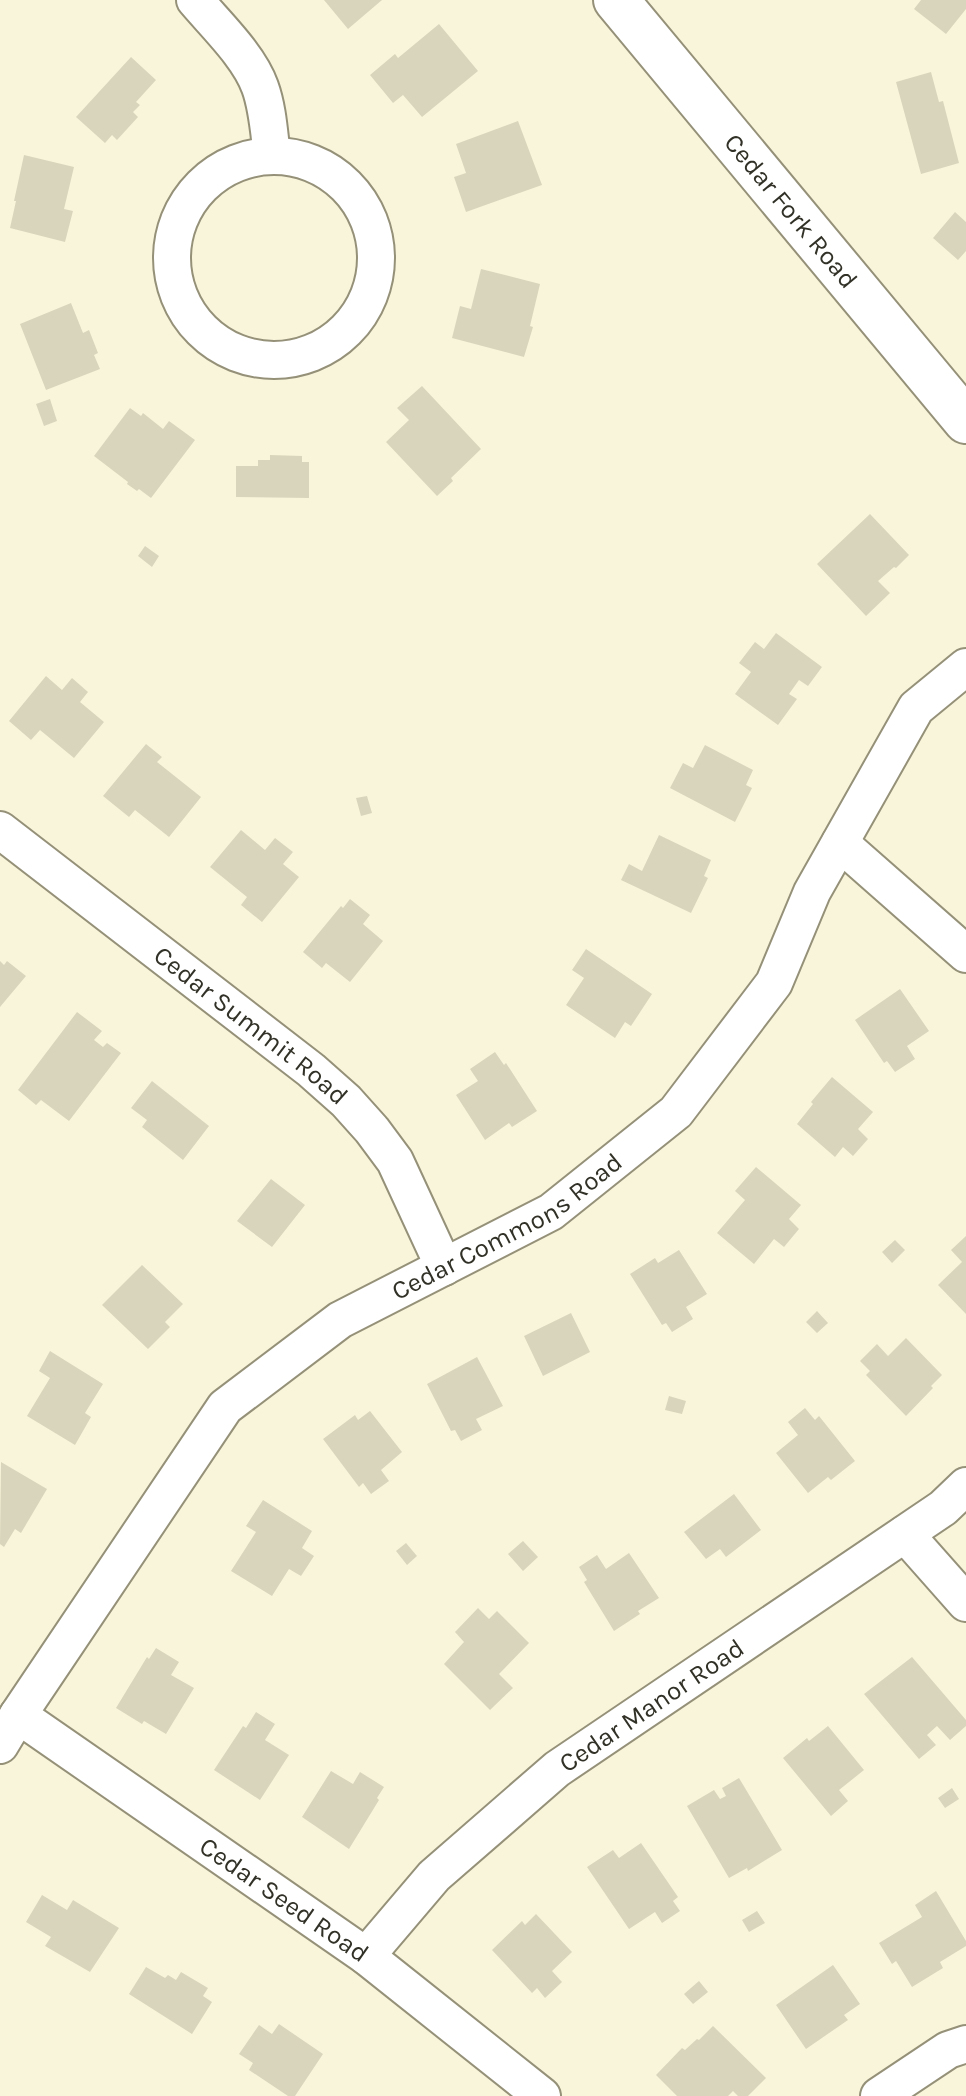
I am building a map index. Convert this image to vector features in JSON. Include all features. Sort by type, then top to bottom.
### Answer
[{"type":"street","points":[[195,0],[245,61],[259,84],[266,108],[272,156]]},
{"type":"street","name":"Cedar Fork Road","points":[[616,0],[966,421]]},
{"type":"street","points":[[272,156],[295,158],[317,165],[353,193],[374,233],[377,256],[375,279],[367,301],[348,329],[321,349],[276,361],[253,359],[232,351],[212,340],[195,324],[183,305],[175,283],[172,261],[174,238],[181,216],[193,196],[228,167],[250,159],[272,156]]},
{"type":"street","name":"Cedar Commons Road","points":[[9,1730],[225,1407],[340,1320],[551,1212],[676,1112],[774,983],[812,892],[916,708],[966,667]]},
{"type":"street","name":"Cedar Summit Road","points":[[0,830],[311,1070],[346,1101],[395,1161],[444,1267]]},
{"type":"street","points":[[840,843],[966,954]]},
{"type":"street","name":"Cedar Manor Road","points":[[366,1956],[434,1876],[557,1769],[943,1508],[966,1486]]},
{"type":"street","points":[[905,1534],[966,1603]]},
{"type":"street","name":"Cedar Seed Road","points":[[9,1730],[366,1956],[542,2096]]},
{"type":"street","points":[[879,2096],[948,2050],[966,2044]]},
{"type":"building","points":[[324,0],[382,0],[348,29]]},
{"type":"building","points":[[921,0],[966,0],[966,9],[946,34],[914,9]]},
{"type":"building","points":[[439,24],[478,71],[422,117],[403,95],[393,103],[370,75],[395,54],[398,58]]},
{"type":"building","points":[[131,57],[156,80],[136,102],[140,105],[133,112],[138,117],[117,140],[112,135],[105,143],[76,117]]},
{"type":"building","points":[[931,72],[939,102],[943,101],[959,163],[921,174],[896,82]]},
{"type":"building","points":[[518,121],[542,185],[466,212],[454,177],[466,173],[456,144]]},
{"type":"building","points":[[24,155],[74,167],[64,209],[73,211],[65,242],[10,228]]},
{"type":"building","points":[[955,212],[966,222],[966,251],[958,260],[933,238]]},
{"type":"building","points":[[481,269],[540,284],[524,357],[452,338],[460,306],[471,309]]},
{"type":"building","points":[[71,303],[83,333],[89,330],[98,353],[94,355],[100,369],[46,390],[20,324]]},
{"type":"building","points":[[422,386],[481,449],[437,496],[386,442],[409,420],[397,408]]},
{"type":"building","points":[[50,399],[57,421],[44,426],[36,404]]},
{"type":"building","points":[[130,408],[141,416],[143,413],[163,429],[169,421],[195,440],[151,498],[127,484],[94,456]]},
{"type":"building","points":[[270,455],[302,456],[302,462],[309,462],[309,498],[236,497],[236,466],[258,466],[258,460],[270,460]]},
{"type":"building","points":[[870,514],[909,555],[878,581],[890,593],[866,616],[817,564]]},
{"type":"building","points":[[145,546],[159,556],[152,567],[138,556]]},
{"type":"building","points":[[776,633],[822,667],[808,686],[799,680],[789,694],[797,699],[778,725],[735,694],[751,672],[739,663],[755,642],[764,649]]},
{"type":"building","points":[[46,676],[62,690],[72,678],[88,692],[80,702],[104,722],[74,758],[40,730],[31,740],[9,721]]},
{"type":"building","points":[[146,744],[162,757],[157,762],[201,797],[169,837],[135,810],[129,817],[103,796]]},
{"type":"building","points":[[705,745],[753,770],[746,785],[752,788],[735,822],[670,788],[683,763],[693,768]]},
{"type":"building","points":[[367,796],[372,813],[361,816],[356,798]]},
{"type":"building","points":[[241,830],[265,850],[275,838],[293,852],[283,864],[299,877],[262,922],[241,905],[247,897],[210,867]]},
{"type":"building","points":[[659,835],[711,860],[704,876],[708,878],[691,913],[621,880],[629,864],[642,871]]},
{"type":"building","points":[[350,899],[370,915],[363,924],[383,941],[350,982],[326,963],[322,968],[303,952]]},
{"type":"building","points":[[586,949],[652,994],[631,1026],[625,1022],[615,1038],[566,1005],[584,978],[572,970]]},
{"type":"building","points":[[0,961],[4,965],[7,961],[26,976],[0,1007]]},
{"type":"building","points":[[900,989],[929,1031],[907,1046],[915,1059],[895,1072],[887,1061],[884,1063],[855,1020]]},
{"type":"building","points":[[77,1012],[102,1031],[94,1040],[103,1047],[107,1043],[121,1053],[69,1121],[41,1100],[36,1105],[18,1090]]},
{"type":"building","points":[[495,1052],[504,1065],[506,1063],[537,1111],[512,1127],[509,1123],[485,1140],[456,1095],[478,1081],[470,1069]]},
{"type":"building","points":[[832,1077],[873,1112],[858,1129],[868,1139],[853,1156],[843,1147],[835,1157],[797,1124]]},
{"type":"building","points":[[152,1081],[209,1126],[183,1160],[142,1127],[147,1120],[131,1108]]},
{"type":"building","points":[[756,1167],[801,1205],[789,1219],[799,1229],[784,1247],[774,1239],[754,1264],[717,1233],[745,1200],[735,1191]]},
{"type":"building","points":[[271,1179],[305,1205],[272,1247],[237,1221]]},
{"type":"building","points":[[966,1236],[966,1314],[938,1285],[962,1262],[951,1250]]},
{"type":"building","points":[[895,1240],[905,1250],[892,1263],[882,1252]]},
{"type":"building","points":[[679,1250],[707,1294],[686,1307],[693,1319],[672,1332],[666,1323],[662,1325],[630,1274],[655,1258],[658,1263]]},
{"type":"building","points":[[142,1265],[183,1304],[165,1322],[170,1327],[148,1349],[102,1305]]},
{"type":"building","points":[[817,1311],[828,1323],[817,1333],[806,1322]]},
{"type":"building","points":[[571,1313],[590,1352],[543,1376],[524,1336]]},
{"type":"building","points":[[906,1338],[942,1375],[906,1416],[866,1375],[870,1371],[860,1361],[877,1344],[888,1356]]},
{"type":"building","points":[[50,1351],[103,1384],[85,1413],[91,1417],[75,1445],[27,1416],[50,1378],[39,1371]]},
{"type":"building","points":[[477,1357],[503,1406],[476,1419],[482,1430],[461,1441],[455,1430],[451,1431],[427,1384]]},
{"type":"building","points":[[669,1396],[686,1401],[682,1414],[665,1410]]},
{"type":"building","points":[[805,1408],[815,1420],[819,1416],[855,1461],[808,1493],[776,1453],[798,1435],[788,1422]]},
{"type":"building","points":[[370,1411],[402,1452],[381,1470],[389,1481],[371,1494],[363,1483],[359,1487],[323,1439],[355,1415],[358,1420]]},
{"type":"building","points":[[1,1462],[47,1489],[21,1533],[15,1529],[4,1547],[0,1544]]},
{"type":"building","points":[[734,1494],[761,1530],[726,1557],[720,1549],[706,1559],[684,1532]]},
{"type":"building","points":[[263,1500],[312,1531],[302,1548],[314,1556],[301,1576],[289,1569],[272,1596],[231,1571],[256,1532],[246,1526]]},
{"type":"building","points":[[523,1541],[538,1557],[523,1571],[508,1554]]},
{"type":"building","points":[[406,1543],[417,1556],[407,1565],[396,1551]]},
{"type":"building","points":[[629,1553],[659,1598],[614,1631],[584,1582],[587,1580],[579,1567],[597,1555],[606,1569]]},
{"type":"building","points":[[478,1608],[489,1619],[497,1611],[529,1643],[499,1674],[513,1688],[490,1710],[444,1664],[464,1642],[455,1632]]},
{"type":"building","points":[[156,1648],[179,1662],[171,1675],[194,1688],[166,1734],[116,1708],[147,1657],[149,1659]]},
{"type":"building","points":[[912,1657],[966,1720],[966,1726],[950,1740],[937,1726],[927,1735],[936,1745],[919,1759],[864,1694]]},
{"type":"building","points":[[256,1712],[275,1724],[265,1740],[289,1755],[260,1800],[214,1770]]},
{"type":"building","points":[[828,1726],[864,1770],[839,1790],[848,1801],[831,1816],[783,1758]]},
{"type":"building","points":[[331,1771],[353,1784],[360,1772],[384,1787],[349,1849],[302,1817]]},
{"type":"building","points":[[739,1778],[782,1850],[748,1871],[747,1868],[729,1878],[687,1806],[714,1790],[720,1799],[726,1796],[722,1788]]},
{"type":"building","points":[[952,1788],[959,1799],[945,1808],[938,1798]]},
{"type":"building","points":[[641,1843],[678,1897],[673,1901],[680,1911],[662,1923],[655,1912],[629,1929],[587,1867],[613,1850],[619,1858]]},
{"type":"building","points":[[936,1891],[966,1946],[940,1962],[943,1968],[912,1987],[896,1961],[892,1964],[879,1943],[922,1917],[915,1905]]},
{"type":"building","points":[[42,1895],[67,1910],[73,1900],[119,1928],[90,1972],[45,1946],[51,1937],[26,1922]]},
{"type":"building","points":[[757,1911],[765,1923],[749,1932],[742,1920]]},
{"type":"building","points":[[536,1914],[572,1952],[552,1971],[562,1982],[545,1998],[537,1988],[532,1993],[492,1950],[522,1921],[525,1925]]},
{"type":"building","points":[[833,1965],[860,2004],[844,2015],[848,2020],[806,2049],[776,2005]]},
{"type":"building","points":[[146,1967],[165,1978],[168,1975],[176,1980],[181,1972],[208,1988],[203,1996],[212,2002],[192,2034],[129,1994]]},
{"type":"building","points":[[699,1981],[708,1992],[693,2004],[684,1994]]},
{"type":"building","points":[[279,2024],[323,2054],[295,2096],[288,2096],[249,2070],[253,2063],[239,2054],[259,2025],[272,2034]]},
{"type":"building","points":[[713,2026],[766,2078],[748,2096],[738,2096],[733,2091],[728,2096],[677,2096],[656,2075],[682,2048],[685,2050]]}]
